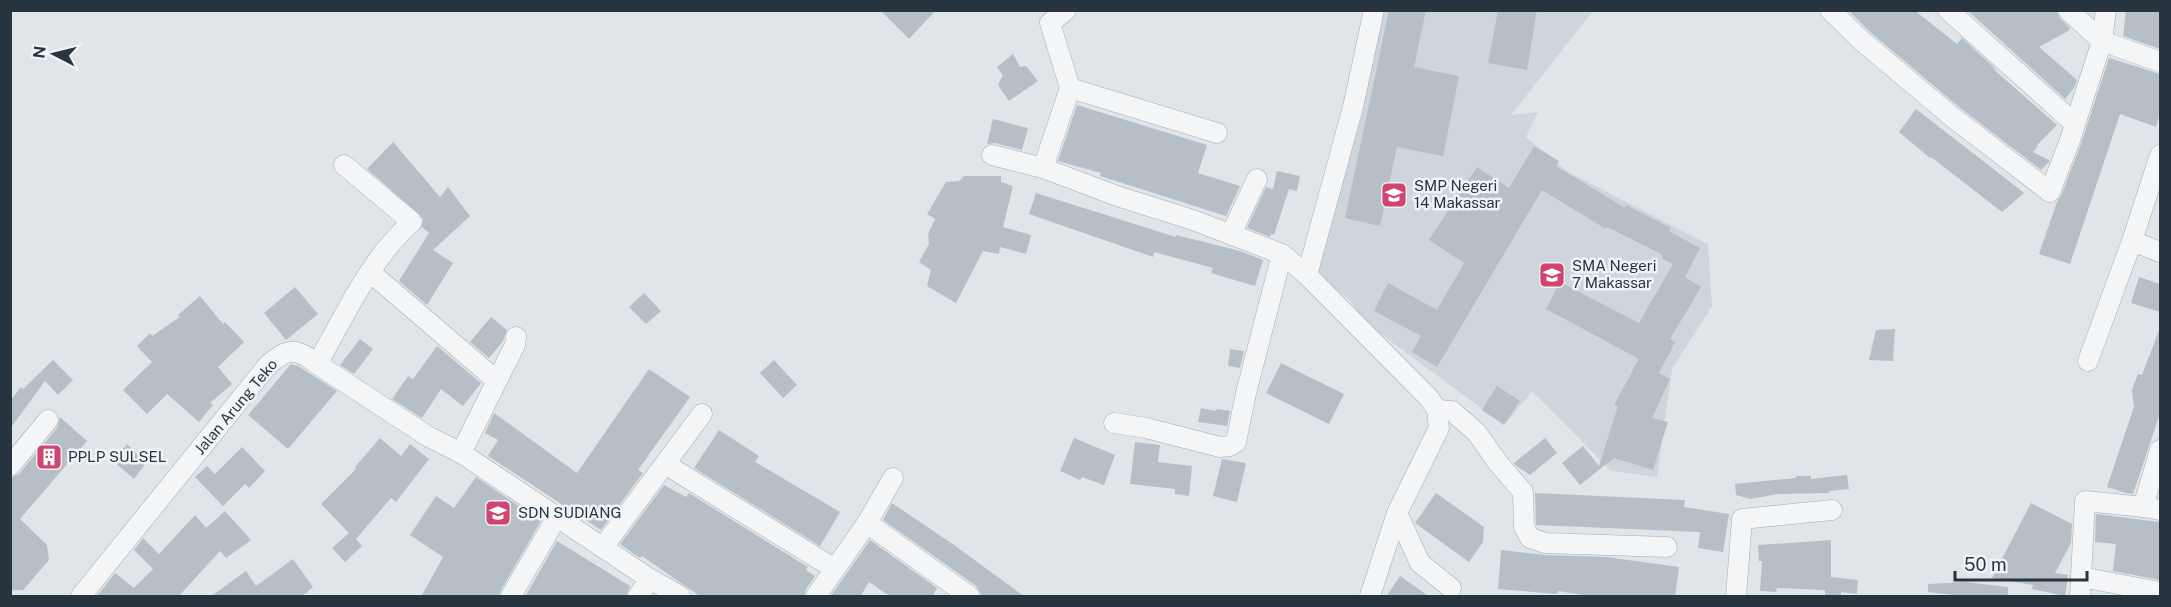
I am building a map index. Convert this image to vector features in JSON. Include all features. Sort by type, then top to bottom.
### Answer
[{"type":"street","points":[[1042,168],[1070,88],[1050,23],[1066,10]]},
{"type":"street","points":[[1307,275],[1353,107],[1374,10]]},
{"type":"street","points":[[1830,10],[1862,41],[1951,116],[2050,192],[2102,41],[2106,10]]},
{"type":"street","points":[[1948,10],[2074,123]]},
{"type":"street","points":[[2068,10],[2102,41],[2160,62]]},
{"type":"street","points":[[1070,88],[1217,133]]},
{"type":"street","points":[[992,155],[1042,168],[1282,254],[1307,275],[1430,398],[1437,410],[1439,428],[1397,513],[1370,597]]},
{"type":"street","points":[[2088,361],[2132,241],[2160,155]]},
{"type":"street","points":[[344,165],[412,222],[390,243],[370,272],[317,364],[429,437],[460,453],[680,597]]},
{"type":"street","points":[[1231,234],[1257,179]]},
{"type":"street","points":[[2132,241],[2160,252]]},
{"type":"street","points":[[1114,423],[1146,428],[1220,447],[1236,442],[1246,393],[1282,254]]},
{"type":"street","points":[[370,272],[496,380]]},
{"type":"street","points":[[460,453],[515,345],[516,337]]},
{"type":"street","name":"Jalan Arung Teko","points":[[81,596],[268,365],[279,355],[291,352],[302,353],[317,364]]},
{"type":"street","points":[[1437,410],[1452,411],[1477,433],[1498,463],[1523,492],[1524,527],[1530,538],[1545,543],[1667,547]]},
{"type":"street","points":[[603,547],[702,414]]},
{"type":"street","points":[[10,466],[48,420]]},
{"type":"street","points":[[2160,450],[2152,509],[2085,501],[2081,587],[2160,592]]},
{"type":"street","points":[[666,464],[835,569]]},
{"type":"street","points":[[816,597],[867,523],[893,478]]},
{"type":"street","points":[[1736,597],[1742,519],[1832,510]]},
{"type":"street","points":[[1397,513],[1420,563],[1451,588]]},
{"type":"street","points":[[511,597],[557,517]]},
{"type":"street","points":[[867,523],[969,597]]},
{"type":"street","points":[[638,597],[650,579]]},
{"type":"shaded area","name":"SMA Negeri 7 Makassar","points":[[1378,11],[1593,11],[1511,115],[1538,112],[1526,137],[1568,172],[1708,244],[1712,306],[1672,369],[1657,477],[1611,471],[1532,391],[1504,425],[1362,320],[1350,300],[1317,276]]},
{"type":"building","points":[[880,10],[936,10],[909,39]]},
{"type":"building","points":[[1389,10],[1426,10],[1414,67],[1459,76],[1443,156],[1397,147],[1380,226],[1345,218]]},
{"type":"building","points":[[1498,10],[1537,10],[1527,70],[1488,63]]},
{"type":"building","points":[[1848,10],[1914,10],[1957,44],[1962,38],[1997,70],[1992,68],[2057,125],[2033,152],[2049,162],[2041,170],[1959,107],[1870,32]]},
{"type":"building","points":[[1967,10],[2056,10],[2070,28],[2039,47],[2077,80],[2074,88],[2065,99]]},
{"type":"building","points":[[2126,10],[2147,12],[2147,10],[2160,10],[2160,49],[2123,36]]},
{"type":"building","points":[[1013,54],[1020,67],[1026,66],[1038,81],[1009,101],[998,85],[1003,75],[997,67]]},
{"type":"building","points":[[2109,58],[2160,74],[2160,112],[2156,127],[2120,114],[2070,264],[2039,254],[2081,144]]},
{"type":"building","points":[[1077,105],[1207,145],[1198,173],[1240,186],[1226,216],[1100,176],[1101,173],[1058,161]]},
{"type":"building","points":[[1916,109],[2024,193],[2002,212],[1930,158],[1899,132]]},
{"type":"building","points":[[993,119],[1028,128],[1022,150],[995,143],[987,144]]},
{"type":"building","points":[[393,142],[440,197],[448,187],[470,216],[433,250],[453,263],[427,305],[399,281],[429,233],[422,227],[423,218],[367,169]]},
{"type":"building","points":[[1534,146],[1559,161],[1556,166],[1625,208],[1626,205],[1671,228],[1669,231],[1700,248],[1685,277],[1701,287],[1670,339],[1675,342],[1659,373],[1670,379],[1652,418],[1668,422],[1653,470],[1614,458],[1580,485],[1562,463],[1583,446],[1599,466],[1618,406],[1614,405],[1639,359],[1546,309],[1560,282],[1639,323],[1673,264],[1661,258],[1663,255],[1607,227],[1606,229],[1542,190],[1437,367],[1412,352],[1421,336],[1374,311],[1388,283],[1437,310],[1464,263],[1429,240],[1477,167],[1509,188]]},
{"type":"building","points":[[1277,171],[1300,176],[1297,191],[1289,189],[1274,235],[1271,234],[1270,237],[1247,228],[1266,187],[1273,189]]},
{"type":"building","points":[[964,176],[1001,176],[1001,182],[1013,186],[1003,227],[1031,235],[1026,254],[1000,247],[999,254],[983,251],[956,303],[927,286],[931,270],[919,262],[929,244],[928,234],[935,219],[927,214],[946,182],[959,181]]},
{"type":"building","points":[[1036,193],[1176,237],[1176,235],[1240,251],[1263,260],[1255,286],[1211,273],[1213,268],[1154,252],[1153,257],[1029,214]]},
{"type":"building","points":[[2139,277],[2160,284],[2160,312],[2131,303]]},
{"type":"building","points":[[295,287],[318,314],[286,340],[264,313]]},
{"type":"building","points":[[644,293],[661,311],[646,324],[629,307]]},
{"type":"building","points":[[200,296],[223,324],[225,322],[244,342],[218,367],[232,384],[210,403],[213,405],[199,422],[167,394],[147,414],[123,390],[152,362],[137,346],[150,333],[152,336],[180,317],[178,315]]},
{"type":"building","points":[[491,317],[507,330],[503,341],[489,358],[470,342]]},
{"type":"building","points":[[1895,329],[1893,361],[1869,360],[1876,330]]},
{"type":"building","points":[[2159,330],[2159,416],[2133,494],[2126,493],[2107,487],[2134,407],[2132,390],[2138,374],[2142,375]]},
{"type":"building","points":[[360,339],[373,349],[354,374],[340,365]]},
{"type":"building","points":[[437,346],[481,383],[463,406],[441,389],[422,418],[392,399],[408,376],[413,379]]},
{"type":"building","points":[[1230,349],[1244,351],[1240,368],[1228,366]]},
{"type":"building","points":[[53,360],[73,380],[58,395],[45,381],[10,429],[10,401],[21,387],[23,389]]},
{"type":"building","points":[[774,360],[797,385],[783,398],[760,373]]},
{"type":"building","points":[[1281,363],[1344,394],[1329,424],[1266,393]]},
{"type":"building","points":[[291,364],[298,366],[337,391],[288,449],[248,415]]},
{"type":"building","points":[[649,369],[690,397],[638,470],[643,473],[601,530],[488,456],[498,440],[485,433],[494,413],[577,473]]},
{"type":"building","points":[[1497,386],[1520,401],[1504,425],[1482,410]]},
{"type":"building","points":[[1201,408],[1230,411],[1227,426],[1198,422]]},
{"type":"building","points":[[60,417],[87,441],[20,519],[47,545],[49,560],[23,590],[10,590],[10,478],[19,474],[57,428]]},
{"type":"building","points":[[719,430],[759,456],[755,462],[840,512],[820,546],[694,468]]},
{"type":"building","points":[[380,438],[401,456],[410,444],[429,459],[396,502],[391,498],[356,539],[362,546],[345,562],[332,548],[349,533],[321,504],[356,469],[355,467]]},
{"type":"building","points":[[1074,438],[1115,455],[1104,485],[1082,477],[1080,480],[1060,471]]},
{"type":"building","points":[[1545,438],[1557,453],[1530,475],[1515,465],[1514,463]]},
{"type":"building","points":[[1135,442],[1160,445],[1158,462],[1192,466],[1189,496],[1175,494],[1175,489],[1130,484]]},
{"type":"building","points":[[127,444],[146,463],[134,479],[113,461]]},
{"type":"building","points":[[242,447],[265,471],[249,488],[245,484],[223,506],[195,477],[207,466],[215,474]]},
{"type":"building","points":[[1222,459],[1246,463],[1237,502],[1213,496]]},
{"type":"building","points":[[1847,475],[1849,489],[1829,491],[1829,493],[1778,494],[1750,499],[1736,495],[1735,484],[1796,478],[1796,476],[1811,476],[1811,479]]},
{"type":"building","points":[[476,477],[541,521],[499,597],[421,597],[443,557],[410,535],[436,496],[454,508]]},
{"type":"building","points":[[664,485],[686,497],[689,493],[808,567],[806,570],[815,576],[806,589],[804,597],[701,597],[642,556],[640,558],[620,544]]},
{"type":"building","points":[[1436,493],[1484,527],[1483,542],[1469,562],[1415,523]]},
{"type":"building","points":[[1535,493],[1685,500],[1684,507],[1729,514],[1723,552],[1698,548],[1700,532],[1536,525]]},
{"type":"building","points":[[892,503],[1025,597],[983,597],[976,586],[883,520]]},
{"type":"building","points":[[2031,503],[2072,524],[2071,543],[2055,573],[2068,575],[2065,596],[2032,589],[2033,585],[1992,578]]},
{"type":"building","points":[[225,511],[251,540],[226,558],[220,551],[178,597],[96,597],[115,573],[134,588],[153,569],[134,550],[143,538],[159,554],[195,515],[206,528]]},
{"type":"building","points":[[2096,514],[2160,522],[2160,580],[2113,571],[2116,544],[2095,542]]},
{"type":"building","points":[[870,540],[937,588],[932,597],[891,597],[869,582],[860,597],[830,597]]},
{"type":"building","points":[[1831,540],[1831,577],[1858,580],[1857,594],[1841,592],[1841,595],[1825,595],[1825,590],[1777,588],[1776,592],[1760,591],[1762,561],[1759,561],[1758,545]]},
{"type":"building","points":[[557,541],[630,586],[626,597],[525,597]]},
{"type":"building","points":[[1501,550],[1545,555],[1606,557],[1679,567],[1675,597],[1596,597],[1558,591],[1557,594],[1498,589]]},
{"type":"building","points":[[293,559],[313,587],[301,597],[210,597],[246,571],[256,586]]},
{"type":"building","points":[[1400,576],[1430,597],[1386,597]]},
{"type":"building","points":[[1965,582],[2008,587],[2008,597],[1970,597],[1928,592],[1928,584]]},
{"type":"place","name":"SMP Negeri 14 Makassar","points":[[1394,195]]},
{"type":"place","name":"SMA Negeri 7 Makassar","points":[[1552,275]]},
{"type":"place","name":"PPLP SULSEL","points":[[49,457]]},
{"type":"place","name":"SDN SUDIANG","points":[[498,513]]}]
